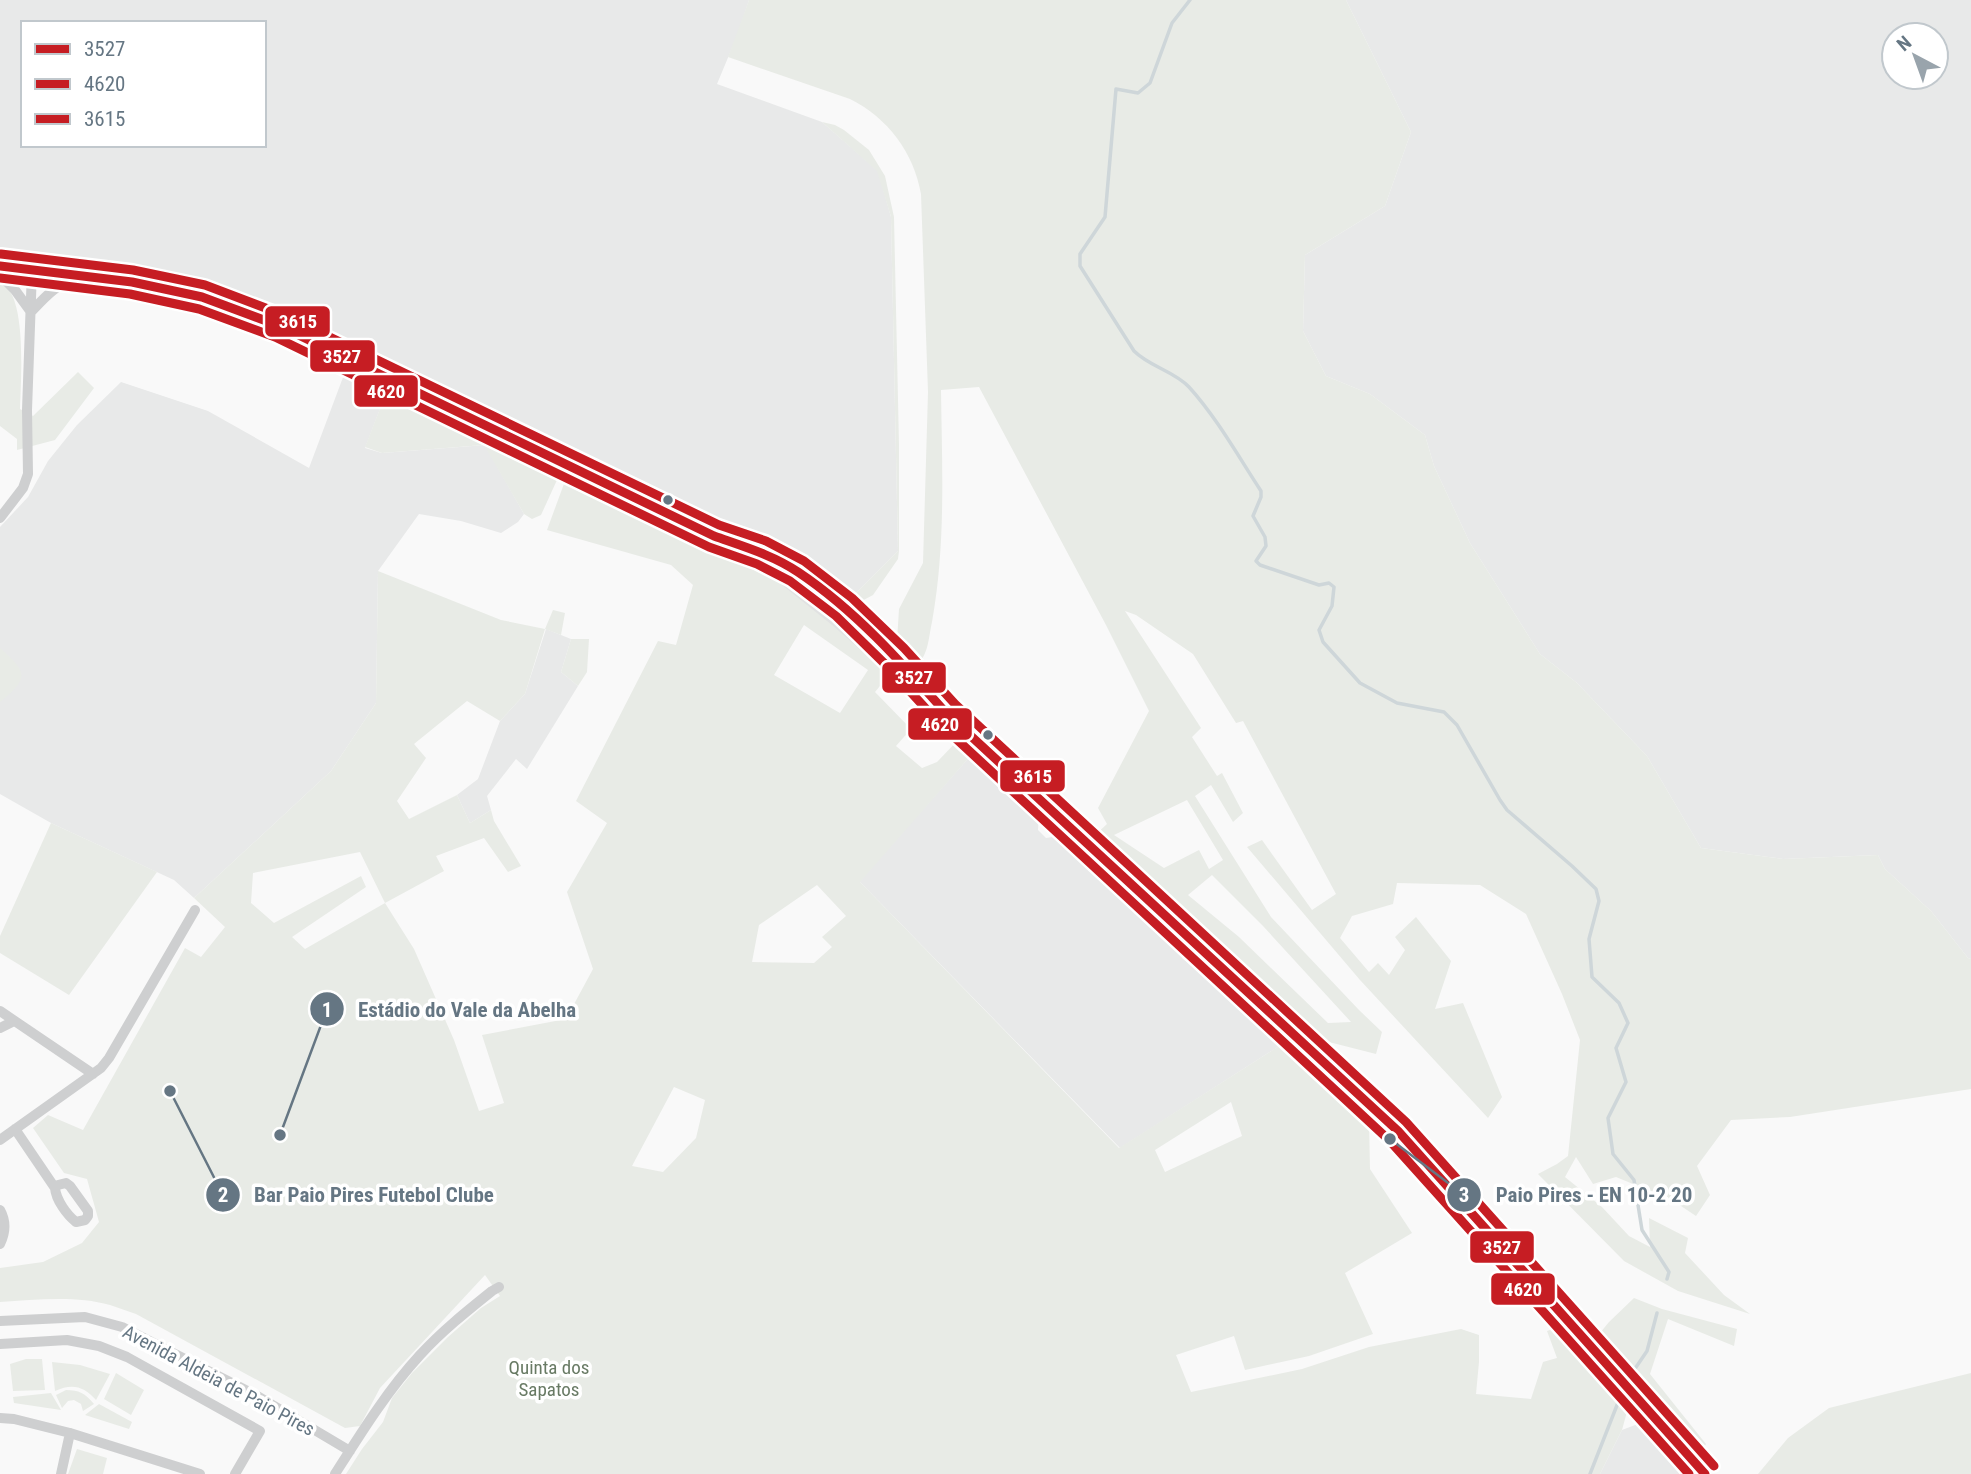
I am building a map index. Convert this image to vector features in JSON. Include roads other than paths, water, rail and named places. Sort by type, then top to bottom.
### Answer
[{"type":"main road","points":[[0,266],[132,282],[202,297],[280,326],[714,536],[782,576],[946,713],[1398,1131],[1705,1474]]},
{"type":"street","points":[[0,518],[23,488],[28,474],[27,411],[32,270]]},
{"type":"street","points":[[0,275],[31,312]]},
{"type":"street","points":[[31,312],[60,284],[87,276]]},
{"type":"street","points":[[0,1140],[101,1068],[195,910]]},
{"type":"street","points":[[0,1011],[93,1074]]},
{"type":"street","points":[[0,1028],[14,1021]]},
{"type":"street","points":[[15,1129],[55,1188]]},
{"type":"street","points":[[0,1210],[5,1227],[0,1244]]},
{"type":"street","points":[[335,1474],[384,1400],[419,1356],[453,1322],[499,1287]]},
{"type":"street","name":"Avenida Aldeia de Paio Pires","points":[[0,1321],[85,1317],[122,1327],[259,1396],[350,1451]]},
{"type":"street","points":[[0,1344],[67,1340],[99,1346],[127,1357],[179,1385],[260,1431],[235,1474]]},
{"type":"street","points":[[0,1418],[70,1433],[200,1474]]},
{"type":"street","points":[[61,1474],[70,1433]]},
{"type":"waterway","points":[[1190,0],[1172,23],[1150,83],[1138,93],[1116,89],[1105,217],[1080,254],[1080,266],[1134,351],[1189,387],[1218,424],[1261,491],[1253,516],[1265,537],[1266,546],[1256,561],[1260,565],[1319,585],[1329,583],[1334,587],[1332,606],[1319,630],[1323,642],[1360,683],[1397,703],[1444,712],[1457,725],[1507,810],[1596,889],[1599,901],[1589,939],[1592,977],[1619,1003],[1628,1023],[1616,1048],[1626,1082],[1608,1118],[1613,1154],[1634,1180],[1642,1230],[1669,1272],[1667,1279]]},
{"type":"waterway","points":[[1630,1376],[1647,1351],[1657,1313]]},
{"type":"waterway","points":[[1590,1474],[1621,1395]]},
{"type":"place","name":"Bar Paio Pires Futebol Clube","points":[[170,1091]]},
{"type":"place","name":"Estádio do Vale da Abelha","points":[[280,1135]]},
{"type":"place","name":"Paio Pires - EN 10-2 20","points":[[1390,1139]]},
{"type":"park label","name":"Quinta dos Sapatos","points":[[549,1378]]}]
